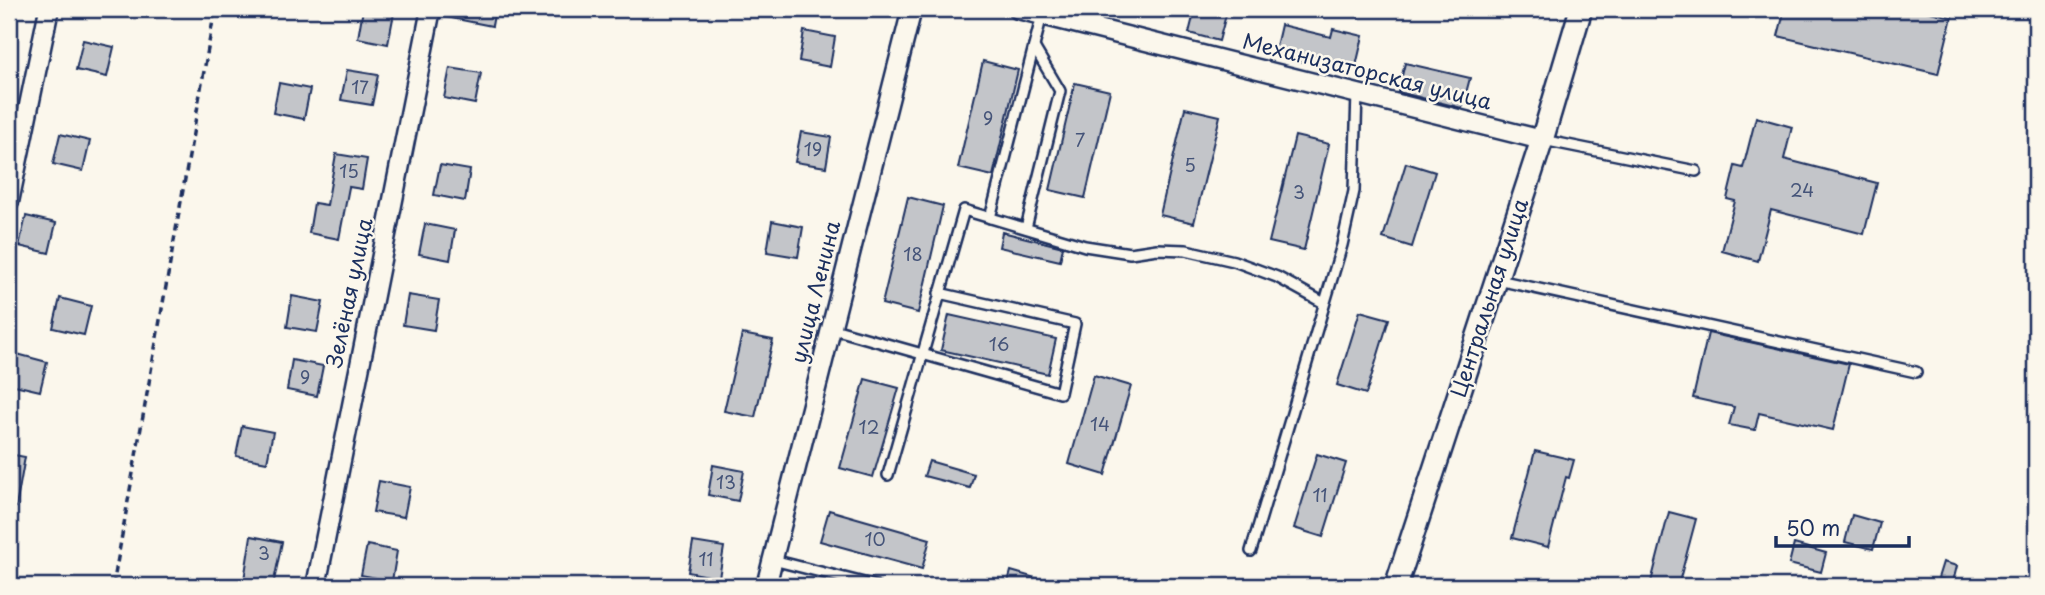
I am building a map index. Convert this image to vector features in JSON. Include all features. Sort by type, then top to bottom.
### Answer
[{"type":"street","points":[[9,202],[49,9]]},
{"type":"street","name":"Зелёная улица","points":[[316,586],[431,9]]},
{"type":"street","name":"улица Ленина","points":[[766,586],[912,9]]},
{"type":"street","name":"Механизаторская улица","points":[[1018,9],[1542,139]]},
{"type":"street","name":"Центральная улица","points":[[1396,586],[1542,139],[1581,9]]},
{"type":"lane","points":[[990,218],[1042,15]]},
{"type":"lane","points":[[1026,228],[1060,91],[1034,47]]},
{"type":"lane","points":[[1251,551],[1354,191],[1357,93]]},
{"type":"lane","points":[[1542,139],[1696,171]]},
{"type":"lane","points":[[888,475],[964,210],[1085,246],[1129,253],[1157,249],[1186,250],[1234,261],[1277,277],[1324,303]]},
{"type":"lane","points":[[1495,279],[1916,372]]},
{"type":"lane","points":[[830,328],[1060,393],[1075,324],[939,293]]},
{"type":"lane","points":[[773,560],[876,586]]},
{"type":"path","points":[[113,586],[215,9]]},
{"type":"building","points":[[363,9],[394,13],[388,44],[358,38]]},
{"type":"building","points":[[442,9],[495,9],[492,26],[441,16]]},
{"type":"building","points":[[1195,9],[1227,11],[1219,41],[1189,33]]},
{"type":"building","points":[[1785,9],[1917,9],[1952,17],[1938,74],[1778,36]]},
{"type":"building","points":[[1281,25],[1331,37],[1333,29],[1363,36],[1356,66],[1306,54],[1304,62],[1274,55]]},
{"type":"building","points":[[804,31],[835,37],[830,67],[799,61]]},
{"type":"building","points":[[83,40],[114,47],[107,77],[76,70]]},
{"type":"building","points":[[983,61],[1018,70],[993,176],[958,168]]},
{"type":"building","points":[[1405,63],[1470,78],[1462,108],[1398,92]]},
{"type":"building","points":[[450,68],[481,73],[475,104],[444,98]]},
{"type":"building","points":[[347,70],[378,75],[372,105],[341,100]]},
{"type":"building","points":[[279,83],[310,89],[304,119],[273,113]]},
{"type":"building","points":[[1075,83],[1110,91],[1085,198],[1050,190]]},
{"type":"building","points":[[1185,108],[1220,116],[1194,223],[1160,215]]},
{"type":"building","points":[[1756,117],[1792,127],[1784,159],[1877,183],[1864,234],[1771,210],[1758,261],[1722,251],[1735,201],[1727,199],[1735,166],[1743,168]]},
{"type":"building","points":[[801,132],[831,137],[826,167],[795,162]]},
{"type":"building","points":[[60,134],[90,141],[83,171],[53,164]]},
{"type":"building","points":[[1295,136],[1329,144],[1304,250],[1269,242]]},
{"type":"building","points":[[336,154],[367,159],[362,189],[349,187],[339,239],[309,233],[314,203],[327,205]]},
{"type":"building","points":[[1406,163],[1435,172],[1412,247],[1383,238]]},
{"type":"building","points":[[440,165],[470,170],[465,201],[434,195]]},
{"type":"building","points":[[908,197],[943,206],[918,313],[882,304]]},
{"type":"building","points":[[26,216],[56,223],[49,253],[19,246]]},
{"type":"building","points":[[772,221],[803,227],[798,257],[767,252]]},
{"type":"building","points":[[425,224],[455,230],[450,260],[419,254]]},
{"type":"building","points":[[1002,232],[1063,247],[1060,261],[999,247]]},
{"type":"building","points":[[408,295],[439,300],[434,330],[403,325]]},
{"type":"building","points":[[292,296],[323,302],[317,332],[287,327]]},
{"type":"building","points":[[60,298],[91,306],[84,335],[53,328]]},
{"type":"building","points":[[1360,311],[1389,319],[1366,394],[1337,385]]},
{"type":"building","points":[[949,315],[1056,339],[1048,374],[941,350]]},
{"type":"building","points":[[1708,333],[1849,364],[1833,430],[1759,413],[1755,430],[1729,425],[1734,407],[1693,398]]},
{"type":"building","points":[[742,334],[773,340],[755,417],[724,411]]},
{"type":"building","points":[[17,354],[47,362],[40,391],[10,384]]},
{"type":"building","points":[[292,360],[323,366],[317,396],[287,390]]},
{"type":"building","points":[[1094,375],[1131,386],[1105,475],[1069,464]]},
{"type":"building","points":[[865,379],[899,388],[873,477],[840,468]]},
{"type":"building","points":[[242,426],[273,432],[267,462],[236,456]]},
{"type":"building","points":[[1535,451],[1574,460],[1569,478],[1566,477],[1548,547],[1512,538]]},
{"type":"building","points":[[9,454],[25,457],[16,507],[9,506]]},
{"type":"building","points":[[1317,454],[1346,463],[1323,537],[1294,528]]},
{"type":"building","points":[[929,461],[974,474],[970,488],[924,476]]},
{"type":"building","points":[[713,465],[744,471],[738,501],[708,495]]},
{"type":"building","points":[[379,481],[410,487],[404,517],[373,512]]},
{"type":"building","points":[[829,510],[930,539],[922,569],[820,541]]},
{"type":"building","points":[[1669,512],[1696,519],[1678,586],[1650,586]]},
{"type":"building","points":[[1852,515],[1880,523],[1873,549],[1845,542]]},
{"type":"building","points":[[251,536],[282,542],[273,586],[243,586]]},
{"type":"building","points":[[693,542],[724,547],[719,578],[688,572]]},
{"type":"building","points":[[1794,544],[1826,553],[1821,572],[1789,564]]},
{"type":"building","points":[[367,545],[397,551],[392,581],[361,575]]},
{"type":"building","points":[[1943,562],[1957,566],[1953,582],[1938,578]]},
{"type":"building","points":[[1011,571],[1049,582],[1049,586],[1007,586]]}]
